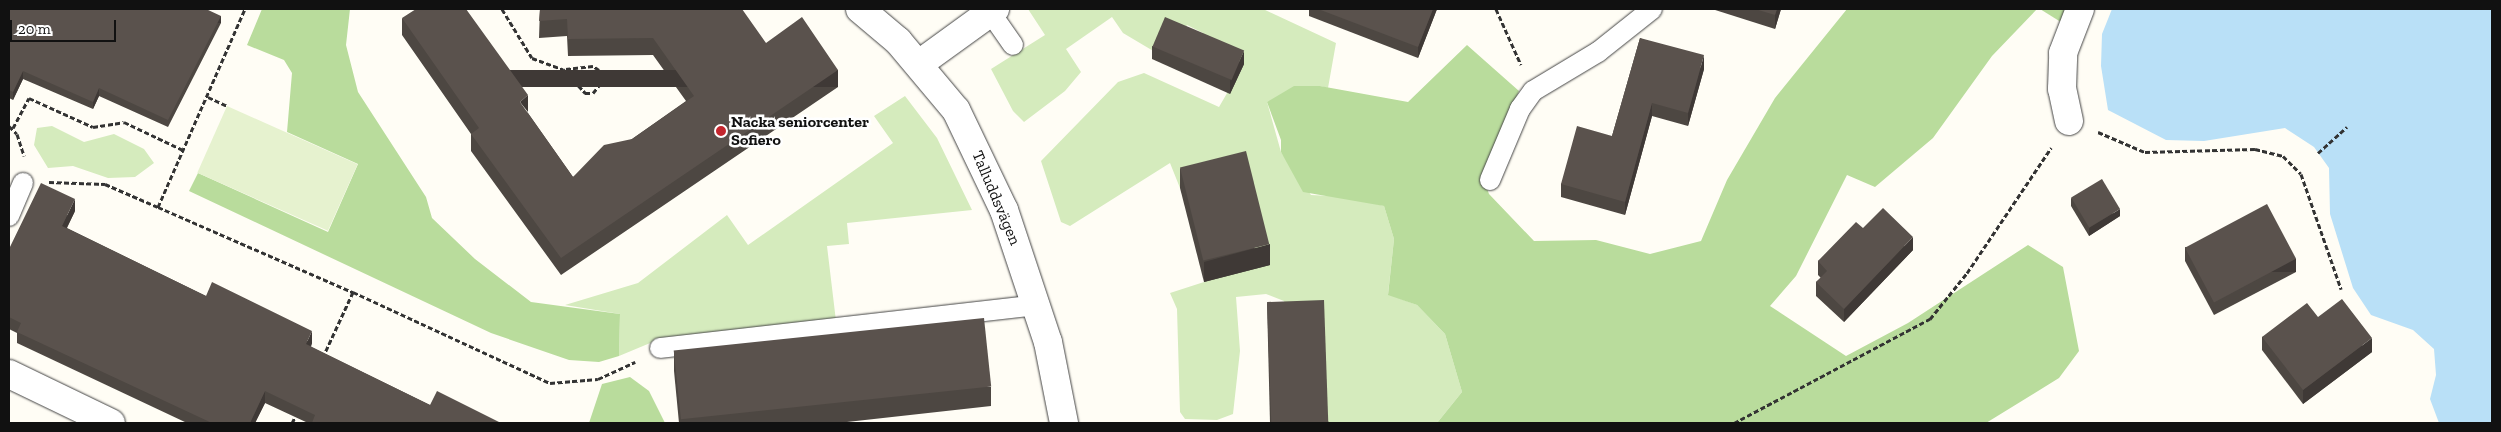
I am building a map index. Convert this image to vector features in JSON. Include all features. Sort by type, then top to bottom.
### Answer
[{"type":"street","name":"Talluddsvägen","points":[[860,9],[940,86],[968,132],[1004,210],[1036,305],[1060,385],[1064,423]]},
{"type":"street","points":[[2069,121],[2062,89],[2063,54],[2080,9]]},
{"type":"street","points":[[919,64],[992,10]]},
{"type":"street","points":[[9,374],[111,423]]},
{"type":"lane","points":[[1490,180],[1520,109],[1533,91],[1598,52],[1652,9]]},
{"type":"lane","points":[[992,10],[1014,45]]},
{"type":"lane","points":[[9,216],[23,183]]},
{"type":"lane","points":[[660,348],[1036,305]]},
{"type":"path","points":[[158,207],[208,97],[245,9]]},
{"type":"path","points":[[502,9],[532,58],[563,69],[593,66],[599,70],[602,82],[593,92],[585,93],[563,69]]},
{"type":"path","points":[[1496,9],[1533,91]]},
{"type":"path","points":[[208,97],[227,106]]},
{"type":"path","points":[[9,126],[13,128],[29,98],[93,128],[124,122],[183,150]]},
{"type":"path","points":[[1734,423],[1930,319],[1968,273],[2069,121],[2145,152],[2255,149],[2282,156],[2301,174],[2341,289]]},
{"type":"path","points":[[2318,153],[2347,127]]},
{"type":"path","points":[[23,183],[105,184],[354,292],[550,383],[598,379],[660,348]]},
{"type":"path","points":[[321,362],[354,292]]},
{"type":"path","points":[[292,423],[300,406]]},
{"type":"green space","points":[[262,9],[350,9],[346,45],[358,92],[426,197],[432,218],[475,259],[531,302],[620,314],[619,356],[599,362],[569,360],[491,333],[189,191],[198,173],[328,232],[358,164],[287,132],[292,73],[284,60],[247,45]]},
{"type":"green space","points":[[1028,9],[1263,9],[1336,43],[1328,88],[1320,86],[1267,102],[1281,152],[1311,195],[1350,197],[1384,206],[1394,239],[1388,294],[1417,305],[1445,334],[1462,392],[1437,423],[1328,423],[1284,301],[1266,294],[1236,297],[1240,351],[1233,414],[1217,420],[1185,419],[1180,412],[1177,309],[1170,293],[1204,282],[1246,171],[1180,188],[1170,163],[1070,226],[1061,222],[1041,161],[1118,82],[1144,73],[1219,107],[1244,64],[1199,44],[1203,33],[1187,25],[1181,37],[1155,52],[1123,33],[1112,17],[1066,49],[1081,72],[1065,91],[1024,122],[1013,111],[991,69],[1045,35]]},
{"type":"green space","points":[[1847,9],[2037,9],[1992,56],[1933,138],[1875,187],[1847,175],[1796,276],[1770,306],[1846,356],[1908,323],[2028,245],[2063,267],[2079,351],[2059,378],[1986,423],[1437,423],[1462,392],[1445,334],[1417,305],[1388,295],[1394,239],[1384,206],[1303,192],[1281,152],[1281,140],[1267,102],[1294,86],[1320,86],[1408,102],[1467,45],[1519,91],[1482,175],[1489,194],[1534,241],[1596,240],[1650,254],[1701,241],[1727,180],[1775,98]]},
{"type":"green space","points":[[2040,9],[2071,9],[2064,24]]},
{"type":"green space","points":[[905,96],[937,138],[972,210],[847,223],[849,244],[827,246],[836,321],[655,341],[619,356],[620,314],[565,305],[638,283],[727,215],[748,245],[893,143],[874,116]]},
{"type":"green space","points":[[227,106],[358,164],[328,231],[197,173]]},
{"type":"green space","points":[[52,126],[84,142],[114,134],[144,149],[154,163],[135,177],[108,178],[73,166],[48,168],[34,145],[37,128]]},
{"type":"green space","points":[[630,377],[649,391],[665,423],[589,423],[602,384]]},
{"type":"water","points":[[2112,9],[2492,9],[2492,423],[2439,423],[2430,399],[2436,375],[2434,349],[2413,330],[2371,315],[2353,288],[2330,214],[2329,168],[2314,147],[2285,128],[2204,141],[2166,140],[2108,110],[2101,66],[2102,34]]},
{"type":"building","points":[[9,9],[206,9],[221,16],[168,120],[99,88],[93,102],[23,71],[13,92],[9,90]]},
{"type":"building","name":"Nacka seniorcenter Sofiero","points":[[416,9],[466,9],[528,95],[520,102],[573,177],[604,145],[632,139],[694,96],[653,38],[568,39],[567,19],[539,21],[540,9],[742,9],[766,43],[802,17],[838,70],[561,258],[471,134],[479,128],[402,18]]},
{"type":"building","points":[[1318,9],[1433,9],[1418,47]]},
{"type":"building","points":[[1755,9],[1777,9],[1775,15]]},
{"type":"building","points":[[1165,17],[1244,51],[1232,80],[1152,46]]},
{"type":"building","points":[[1640,38],[1704,55],[1688,113],[1652,103],[1625,202],[1561,184],[1577,126],[1612,136]]},
{"type":"building","points":[[1246,151],[1269,244],[1203,261],[1180,167]]},
{"type":"building","points":[[2102,179],[2120,209],[2089,228],[2071,198]]},
{"type":"building","points":[[41,183],[75,199],[62,226],[206,296],[212,282],[312,331],[306,344],[430,405],[437,391],[501,423],[312,423],[315,415],[265,391],[250,423],[212,423],[17,332],[21,323],[9,317],[9,249]]},
{"type":"building","points":[[2267,204],[2296,259],[2214,302],[2185,248]]},
{"type":"building","points":[[1883,208],[1913,237],[1844,309],[1816,282],[1827,271],[1818,261],[1856,222],[1863,228]]},
{"type":"building","points":[[2342,299],[2372,338],[2303,390],[2262,337],[2307,303],[2318,317]]},
{"type":"building","points":[[1324,300],[1328,423],[1271,423],[1267,302]]},
{"type":"building","points":[[984,318],[991,387],[681,419],[674,351]]},
{"type":"place","name":"Nacka seniorcenter Sofiero","points":[[721,131]]}]
